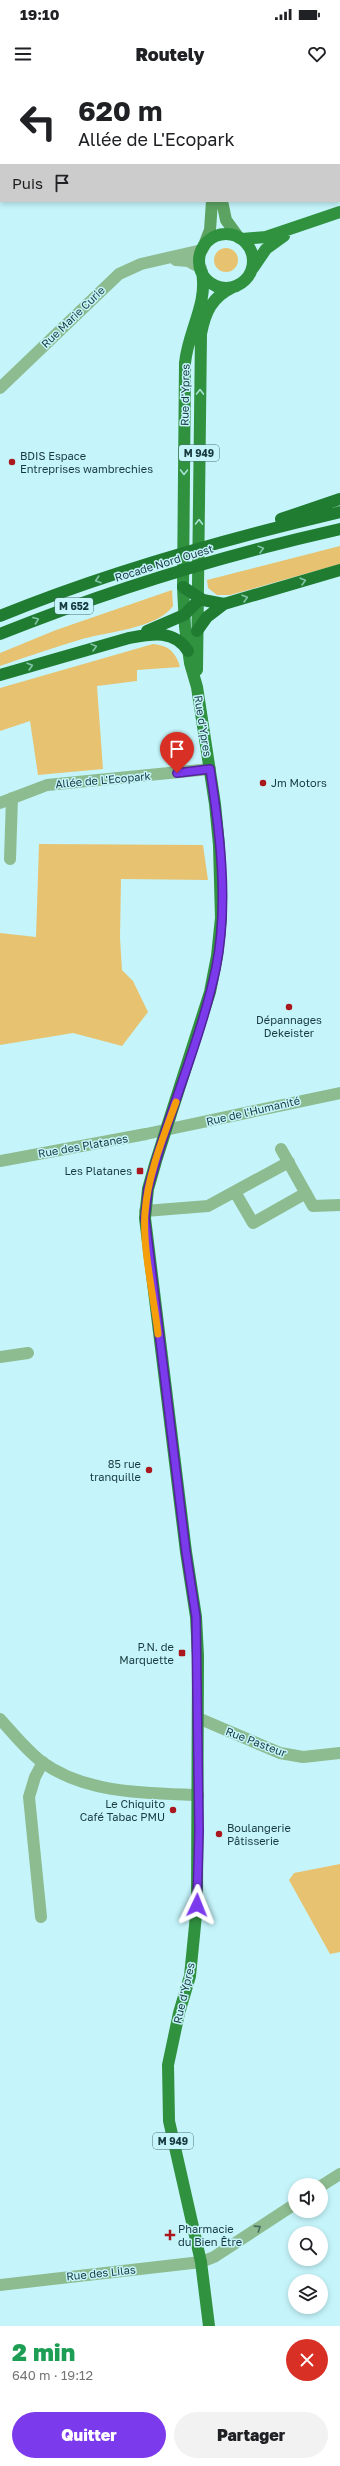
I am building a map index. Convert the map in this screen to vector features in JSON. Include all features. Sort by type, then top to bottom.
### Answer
[{"type":"highway","points":[[253,533],[286,517],[340,499]]},
{"type":"highway","name":"Rocade Nord Ouest","points":[[0,616],[91,582],[148,564],[253,533],[340,512]]},
{"type":"highway","name":"Rocade Nord Ouest","points":[[0,634],[69,608],[149,581],[223,559],[340,529]]},
{"type":"highway","points":[[197,631],[207,617],[224,604],[340,570]]},
{"type":"highway","points":[[183,587],[198,599],[224,604]]},
{"type":"highway","points":[[129,638],[184,615],[198,599]]},
{"type":"highway","points":[[0,675],[129,638],[149,634],[169,635],[179,641],[188,651]]},
{"type":"main road","points":[[212,202],[210,230],[203,249],[201,270],[213,284],[225,287],[233,287],[244,281],[266,249],[302,224]]},
{"type":"main road","points":[[222,202],[226,220],[241,238],[252,255],[251,270]]},
{"type":"main road","points":[[203,249],[212,239],[219,235],[232,235],[241,238],[266,237],[340,212]]},
{"type":"main road","name":"Rue d'Ypres","points":[[201,270],[204,296],[187,346],[185,363],[183,587],[188,651],[197,687],[220,845],[220,937],[210,992],[151,1179],[145,1211],[146,1235],[175,1468],[196,1617],[198,1718],[198,1877],[190,1976],[171,2050],[167,2092],[169,2121],[201,2262],[208,2326]]},
{"type":"main road","name":"Rue d'Ypres","points":[[197,687],[201,334],[207,312],[213,300],[233,287]]},
{"type":"street","name":"Rue Marie Curie","points":[[0,388],[112,280],[133,267],[154,260],[203,249]]},
{"type":"street","name":"Rue Marie Curie","points":[[154,260],[183,261],[201,270]]},
{"type":"street","name":"Allée de L'Ecopark","points":[[0,803],[47,785],[210,769]]},
{"type":"street","points":[[10,859],[12,798]]},
{"type":"street","name":"Rue de l'Humanité","points":[[166,1130],[263,1107],[340,1093]]},
{"type":"street","name":"Rue des Platanes","points":[[0,1161],[166,1130]]},
{"type":"street","points":[[281,1149],[313,1206],[340,1205]]},
{"type":"street","points":[[145,1211],[200,1208],[219,1201],[289,1162]]},
{"type":"street","points":[[236,1192],[253,1223],[306,1193]]},
{"type":"street","points":[[0,1357],[28,1353]]},
{"type":"street","name":"Rue Pasteur","points":[[198,1718],[280,1753],[303,1757],[340,1753]]},
{"type":"street","points":[[0,1719],[43,1762],[73,1778],[123,1790],[198,1795]]},
{"type":"street","points":[[41,1917],[29,1803],[32,1785],[43,1762]]},
{"type":"street","points":[[328,2182],[340,2174]]},
{"type":"street","name":"Rue des Lilas","points":[[0,2285],[201,2262],[214,2257],[288,2209]]},
{"type":"shaded area","points":[[226,248],[231,249],[237,255],[237,265],[231,271],[226,272],[221,271],[215,265],[214,260],[215,255],[221,249]]},
{"type":"shaded area","points":[[340,546],[340,564],[230,595],[217,595],[208,588],[207,580]]},
{"type":"shaded area","points":[[172,590],[173,606],[165,614],[155,620],[129,629],[79,640],[0,666],[0,653],[56,630]]},
{"type":"shaded area","points":[[153,644],[163,646],[171,650],[174,653],[180,667],[137,670],[137,681],[97,686],[103,769],[38,775],[30,721],[0,731],[0,688]]},
{"type":"shaded area","points":[[39,844],[203,845],[208,880],[121,879],[120,938],[122,970],[133,981],[148,1012],[122,1046],[73,1033],[0,1045],[0,933],[36,937]]},
{"type":"shaded area","points":[[340,1864],[340,1952],[330,1954],[289,1880],[294,1873]]},
{"type":"slow traffic","points":[[158,1334],[146,1235],[145,1211],[148,1189],[176,1102]]},
{"type":"place","name":"BDIS Espace Entreprises wambrechies","points":[[12,462]]},
{"type":"place","name":"Jm Motors","points":[[263,783]]},
{"type":"place","name":"Dépannages Dekeister","points":[[289,1007]]},
{"type":"place","name":"Les Platanes","points":[[140,1171]]},
{"type":"place","name":"85 rue tranquille","points":[[149,1470]]},
{"type":"place","name":"P.N. de Marquette","points":[[182,1653]]},
{"type":"place","name":"Le Chiquito Café Tabac PMU","points":[[173,1810]]},
{"type":"place","name":"Boulangerie Pâtisserie","points":[[219,1834]]},
{"type":"place","name":"Pharmacie du Bien Être","points":[[170,2235]]},
{"type":"route","points":[[177,773],[210,769],[220,845],[221,889],[220,937],[216,967],[201,1024],[156,1161],[148,1189],[145,1211],[146,1235],[186,1552],[196,1617],[198,1671],[197,1779],[199,1831],[197,1905]]}]
